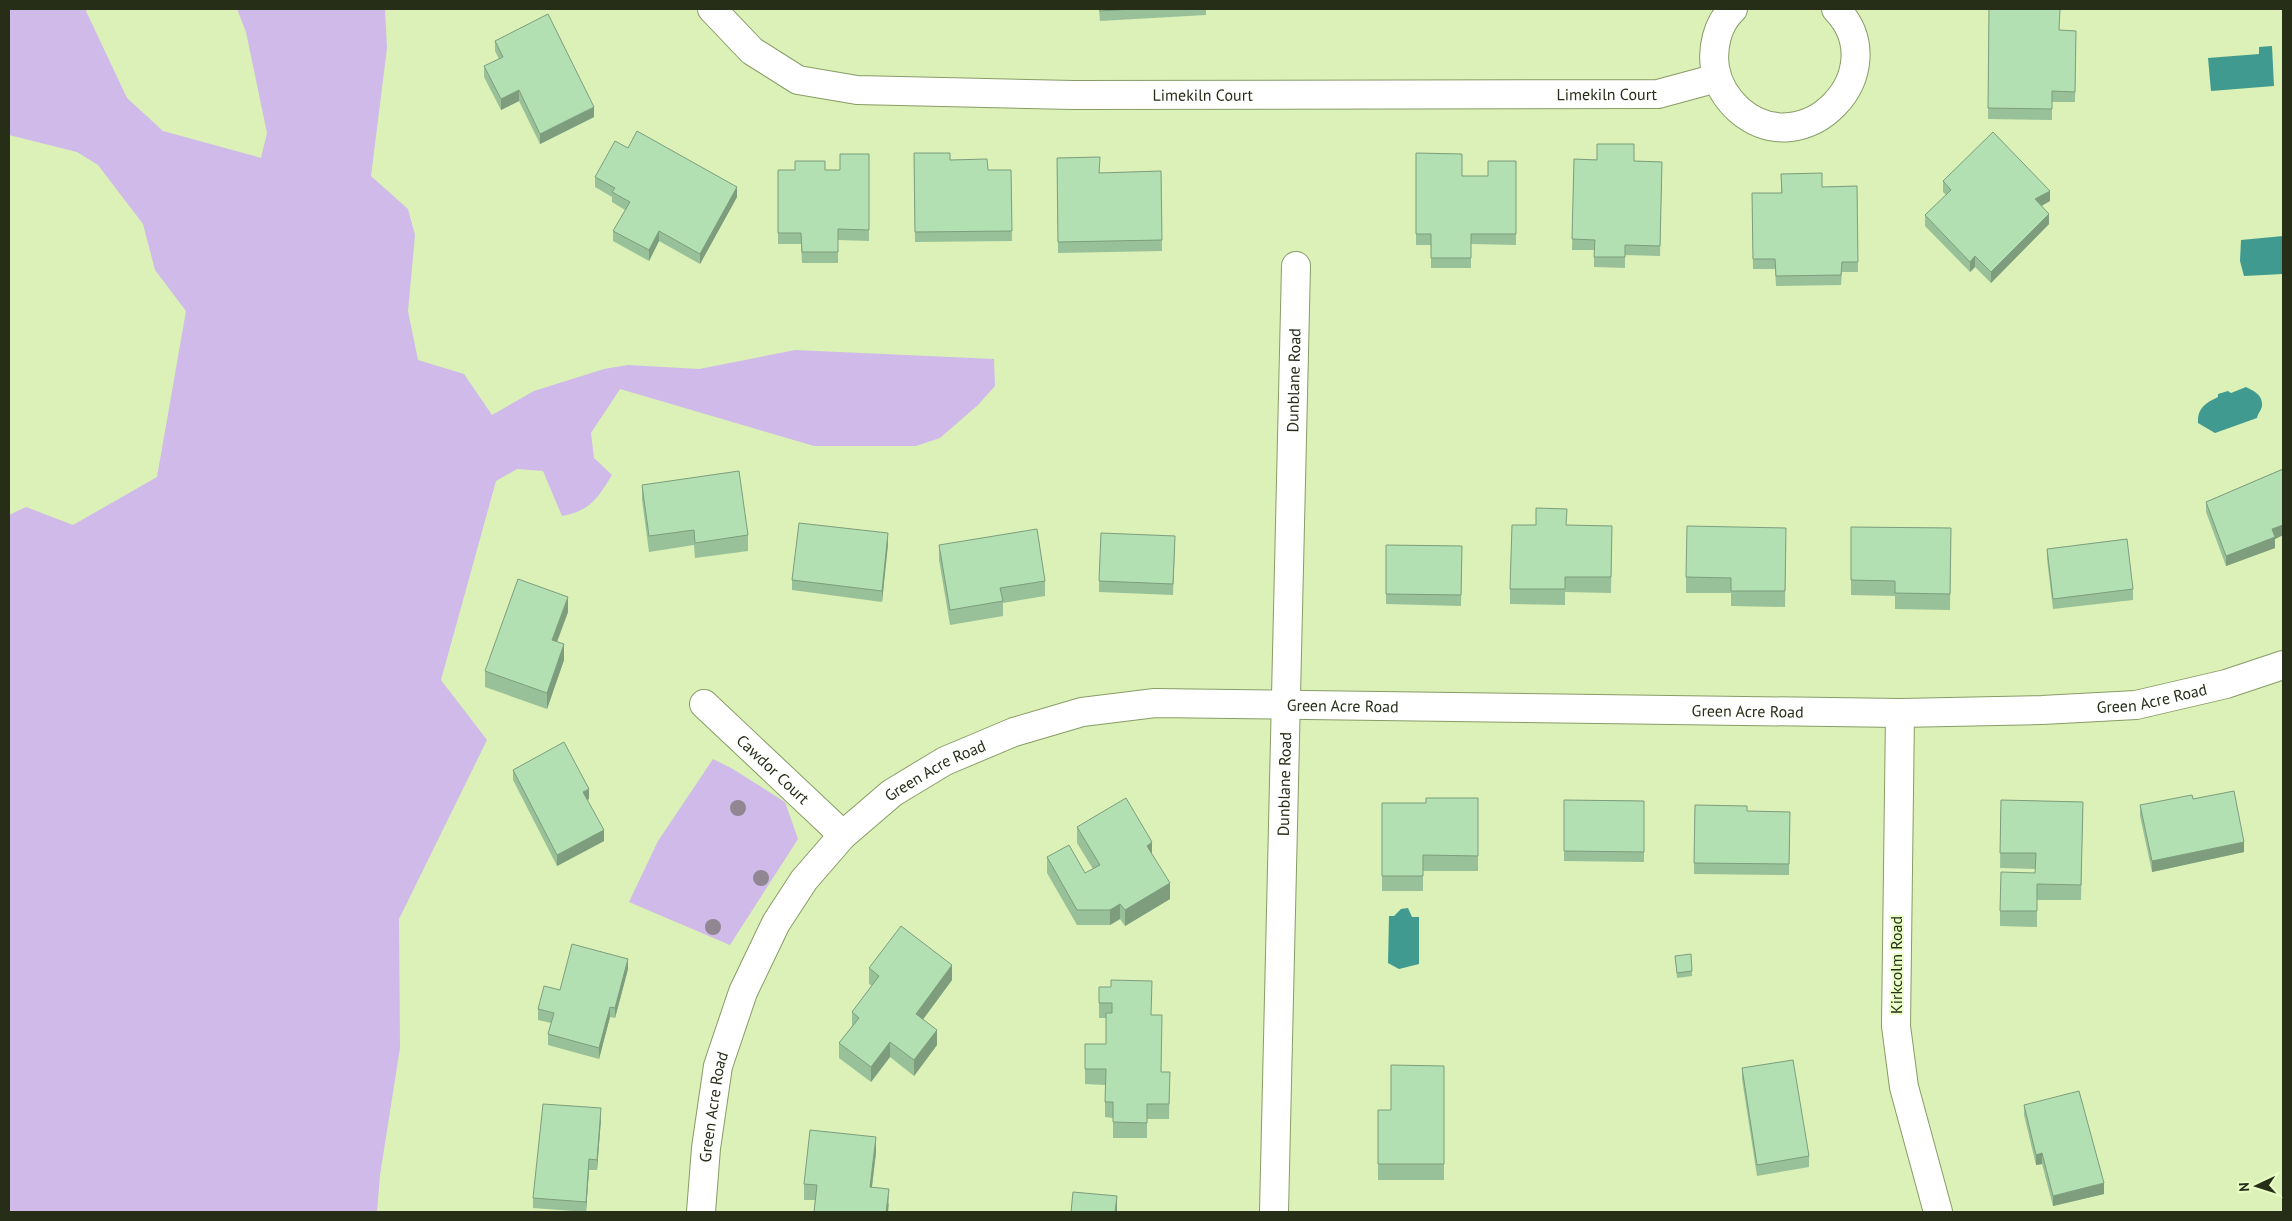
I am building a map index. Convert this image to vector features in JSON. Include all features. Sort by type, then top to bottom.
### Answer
[{"type":"street","name":"Limekiln Court","points":[[712,9],[752,51],[798,80],[857,90],[1073,95],[1658,94],[1717,78]]},
{"type":"street","points":[[1733,9],[1727,14],[1717,34],[1714,56],[1717,78],[1728,100],[1747,116],[1769,126],[1793,127],[1816,120],[1836,105],[1849,85],[1856,61],[1853,37],[1842,15],[1836,9]]},
{"type":"street","name":"Dunblane Road","points":[[1274,1212],[1296,266]]},
{"type":"street","name":"Green Acre Road","points":[[701,1212],[706,1148],[718,1066],[743,992],[776,923],[804,880],[843,834],[892,792],[946,761],[1014,732],[1082,712],[1155,703],[1900,713],[2042,710],[2136,705],[2226,684],[2283,665]]},
{"type":"street","name":"Cawdor Court","points":[[704,704],[843,834]]},
{"type":"street","name":"Kirkcolm Road","points":[[1900,713],[1896,1026],[1904,1087],[1938,1212]]},
{"type":"shaded area","points":[[9,9],[88,9],[86,11],[127,98],[163,131],[261,158],[267,133],[246,32],[237,9],[385,9],[387,48],[371,176],[408,209],[415,235],[408,311],[418,360],[464,374],[492,415],[534,391],[604,369],[628,365],[699,369],[795,350],[994,359],[995,386],[978,405],[940,438],[916,446],[814,446],[620,389],[591,433],[594,458],[612,475],[597,497],[586,507],[572,514],[562,516],[543,471],[517,469],[496,481],[441,680],[487,740],[399,919],[400,1048],[380,1175],[377,1212],[9,1212],[9,515],[26,507],[73,525],[157,477],[186,311],[155,270],[143,224],[98,165],[77,152],[9,135]]},
{"type":"shaded area","points":[[713,759],[733,769],[785,802],[798,839],[730,945],[629,902],[658,841]]},
{"type":"water","points":[[2272,46],[2274,86],[2211,91],[2208,58],[2259,54],[2259,47]]},
{"type":"water","points":[[2283,236],[2283,274],[2244,276],[2240,261],[2241,240]]},
{"type":"water","points":[[2246,387],[2261,399],[2262,406],[2257,418],[2215,433],[2198,423],[2200,410],[2218,397],[2218,394],[2228,391],[2231,393]]},
{"type":"water","points":[[1408,908],[1412,917],[1419,917],[1419,964],[1399,969],[1388,963],[1389,916],[1394,916],[1401,909]]},
{"type":"building","points":[[1100,9],[1133,9],[1100,11]]},
{"type":"building","points":[[1989,9],[2060,9],[2059,30],[2076,31],[2075,92],[2052,91],[2052,109],[1988,108]]},
{"type":"building","points":[[548,14],[594,107],[540,134],[519,90],[501,99],[484,66],[503,57],[495,41]]},
{"type":"building","points":[[637,131],[737,187],[700,254],[659,231],[649,250],[613,231],[630,202],[612,192],[615,188],[595,177],[615,141],[628,148]]},
{"type":"building","points":[[1993,132],[2050,191],[2035,199],[2049,214],[1991,272],[1975,256],[1970,262],[1925,215],[1951,190],[1943,181]]},
{"type":"building","points":[[1597,144],[1634,144],[1634,161],[1662,162],[1660,246],[1625,245],[1625,257],[1594,257],[1595,240],[1572,239],[1574,159],[1597,160]]},
{"type":"building","points":[[914,153],[950,153],[950,160],[987,159],[988,170],[1011,170],[1012,231],[915,232]]},
{"type":"building","points":[[1416,153],[1462,154],[1462,176],[1488,176],[1488,161],[1516,161],[1516,234],[1471,234],[1471,258],[1431,258],[1431,234],[1416,234]]},
{"type":"building","points":[[840,154],[869,154],[869,230],[838,229],[838,252],[802,252],[801,233],[778,233],[778,170],[795,170],[795,161],[825,161],[825,170],[840,170]]},
{"type":"building","points":[[1100,157],[1099,173],[1161,171],[1162,240],[1058,242],[1057,158]]},
{"type":"building","points":[[1822,173],[1822,187],[1857,186],[1858,262],[1842,262],[1841,275],[1776,276],[1775,259],[1753,259],[1752,193],[1782,193],[1781,174]]},
{"type":"building","points":[[2283,469],[2283,525],[2272,529],[2275,537],[2226,556],[2206,502]]},
{"type":"building","points":[[739,471],[748,535],[695,543],[694,530],[649,536],[642,485]]},
{"type":"building","points":[[1536,508],[1567,509],[1566,525],[1612,526],[1611,577],[1565,577],[1565,589],[1510,589],[1512,525],[1536,525]]},
{"type":"building","points":[[799,523],[888,533],[882,591],[792,580]]},
{"type":"building","points":[[1687,526],[1786,528],[1785,591],[1731,591],[1731,578],[1686,577]]},
{"type":"building","points":[[1851,527],[1951,528],[1950,594],[1895,593],[1895,581],[1851,580]]},
{"type":"building","points":[[1037,529],[1045,581],[1000,588],[1003,601],[950,610],[939,545]]},
{"type":"building","points":[[1101,533],[1175,536],[1173,584],[1099,581]]},
{"type":"building","points":[[2127,539],[2133,589],[2053,599],[2047,549]]},
{"type":"building","points":[[1386,545],[1462,546],[1461,595],[1386,594]]},
{"type":"building","points":[[518,579],[568,597],[552,640],[564,644],[547,693],[485,671]]},
{"type":"building","points":[[564,742],[589,789],[583,792],[604,830],[557,855],[513,770]]},
{"type":"building","points":[[2234,791],[2244,842],[2152,861],[2140,805],[2192,795],[2193,799]]},
{"type":"building","points":[[1126,798],[1152,842],[1147,846],[1170,883],[1125,910],[1120,904],[1110,910],[1077,910],[1047,857],[1069,845],[1085,873],[1100,865],[1077,827]]},
{"type":"building","points":[[1426,798],[1478,798],[1478,856],[1423,855],[1423,876],[1382,876],[1382,803],[1426,803]]},
{"type":"building","points":[[1564,800],[1644,801],[1644,852],[1564,851]]},
{"type":"building","points":[[2001,800],[2083,802],[2081,885],[2037,884],[2037,911],[2000,911],[2001,872],[2035,873],[2036,853],[2000,853]]},
{"type":"building","points":[[1695,805],[1747,806],[1747,811],[1790,812],[1789,864],[1694,863]]},
{"type":"building","points":[[901,926],[952,965],[916,1014],[937,1030],[914,1060],[890,1042],[871,1067],[839,1043],[859,1018],[852,1012],[879,976],[869,968]]},
{"type":"building","points":[[572,944],[628,959],[615,1008],[610,1007],[599,1048],[548,1034],[554,1013],[538,1009],[544,986],[560,990]]},
{"type":"building","points":[[1691,954],[1692,971],[1677,973],[1675,956]]},
{"type":"building","points":[[1111,980],[1152,981],[1151,1015],[1162,1015],[1161,1072],[1170,1072],[1169,1104],[1147,1104],[1147,1123],[1113,1122],[1113,1102],[1105,1102],[1106,1069],[1085,1069],[1085,1044],[1106,1044],[1106,1013],[1112,1013],[1112,1003],[1099,1003],[1099,987],[1111,987]]},
{"type":"building","points":[[1793,1060],[1809,1156],[1757,1165],[1742,1068]]},
{"type":"building","points":[[1391,1065],[1444,1066],[1444,1164],[1378,1164],[1378,1110],[1391,1110]]},
{"type":"building","points":[[2079,1091],[2104,1183],[2053,1196],[2042,1153],[2036,1155],[2024,1105]]},
{"type":"building","points":[[543,1104],[601,1108],[597,1160],[589,1159],[586,1202],[533,1198]]},
{"type":"building","points":[[810,1130],[876,1137],[870,1187],[889,1189],[886,1212],[814,1212],[817,1185],[804,1184]]},
{"type":"building","points":[[1073,1192],[1117,1196],[1115,1212],[1071,1212]]}]
